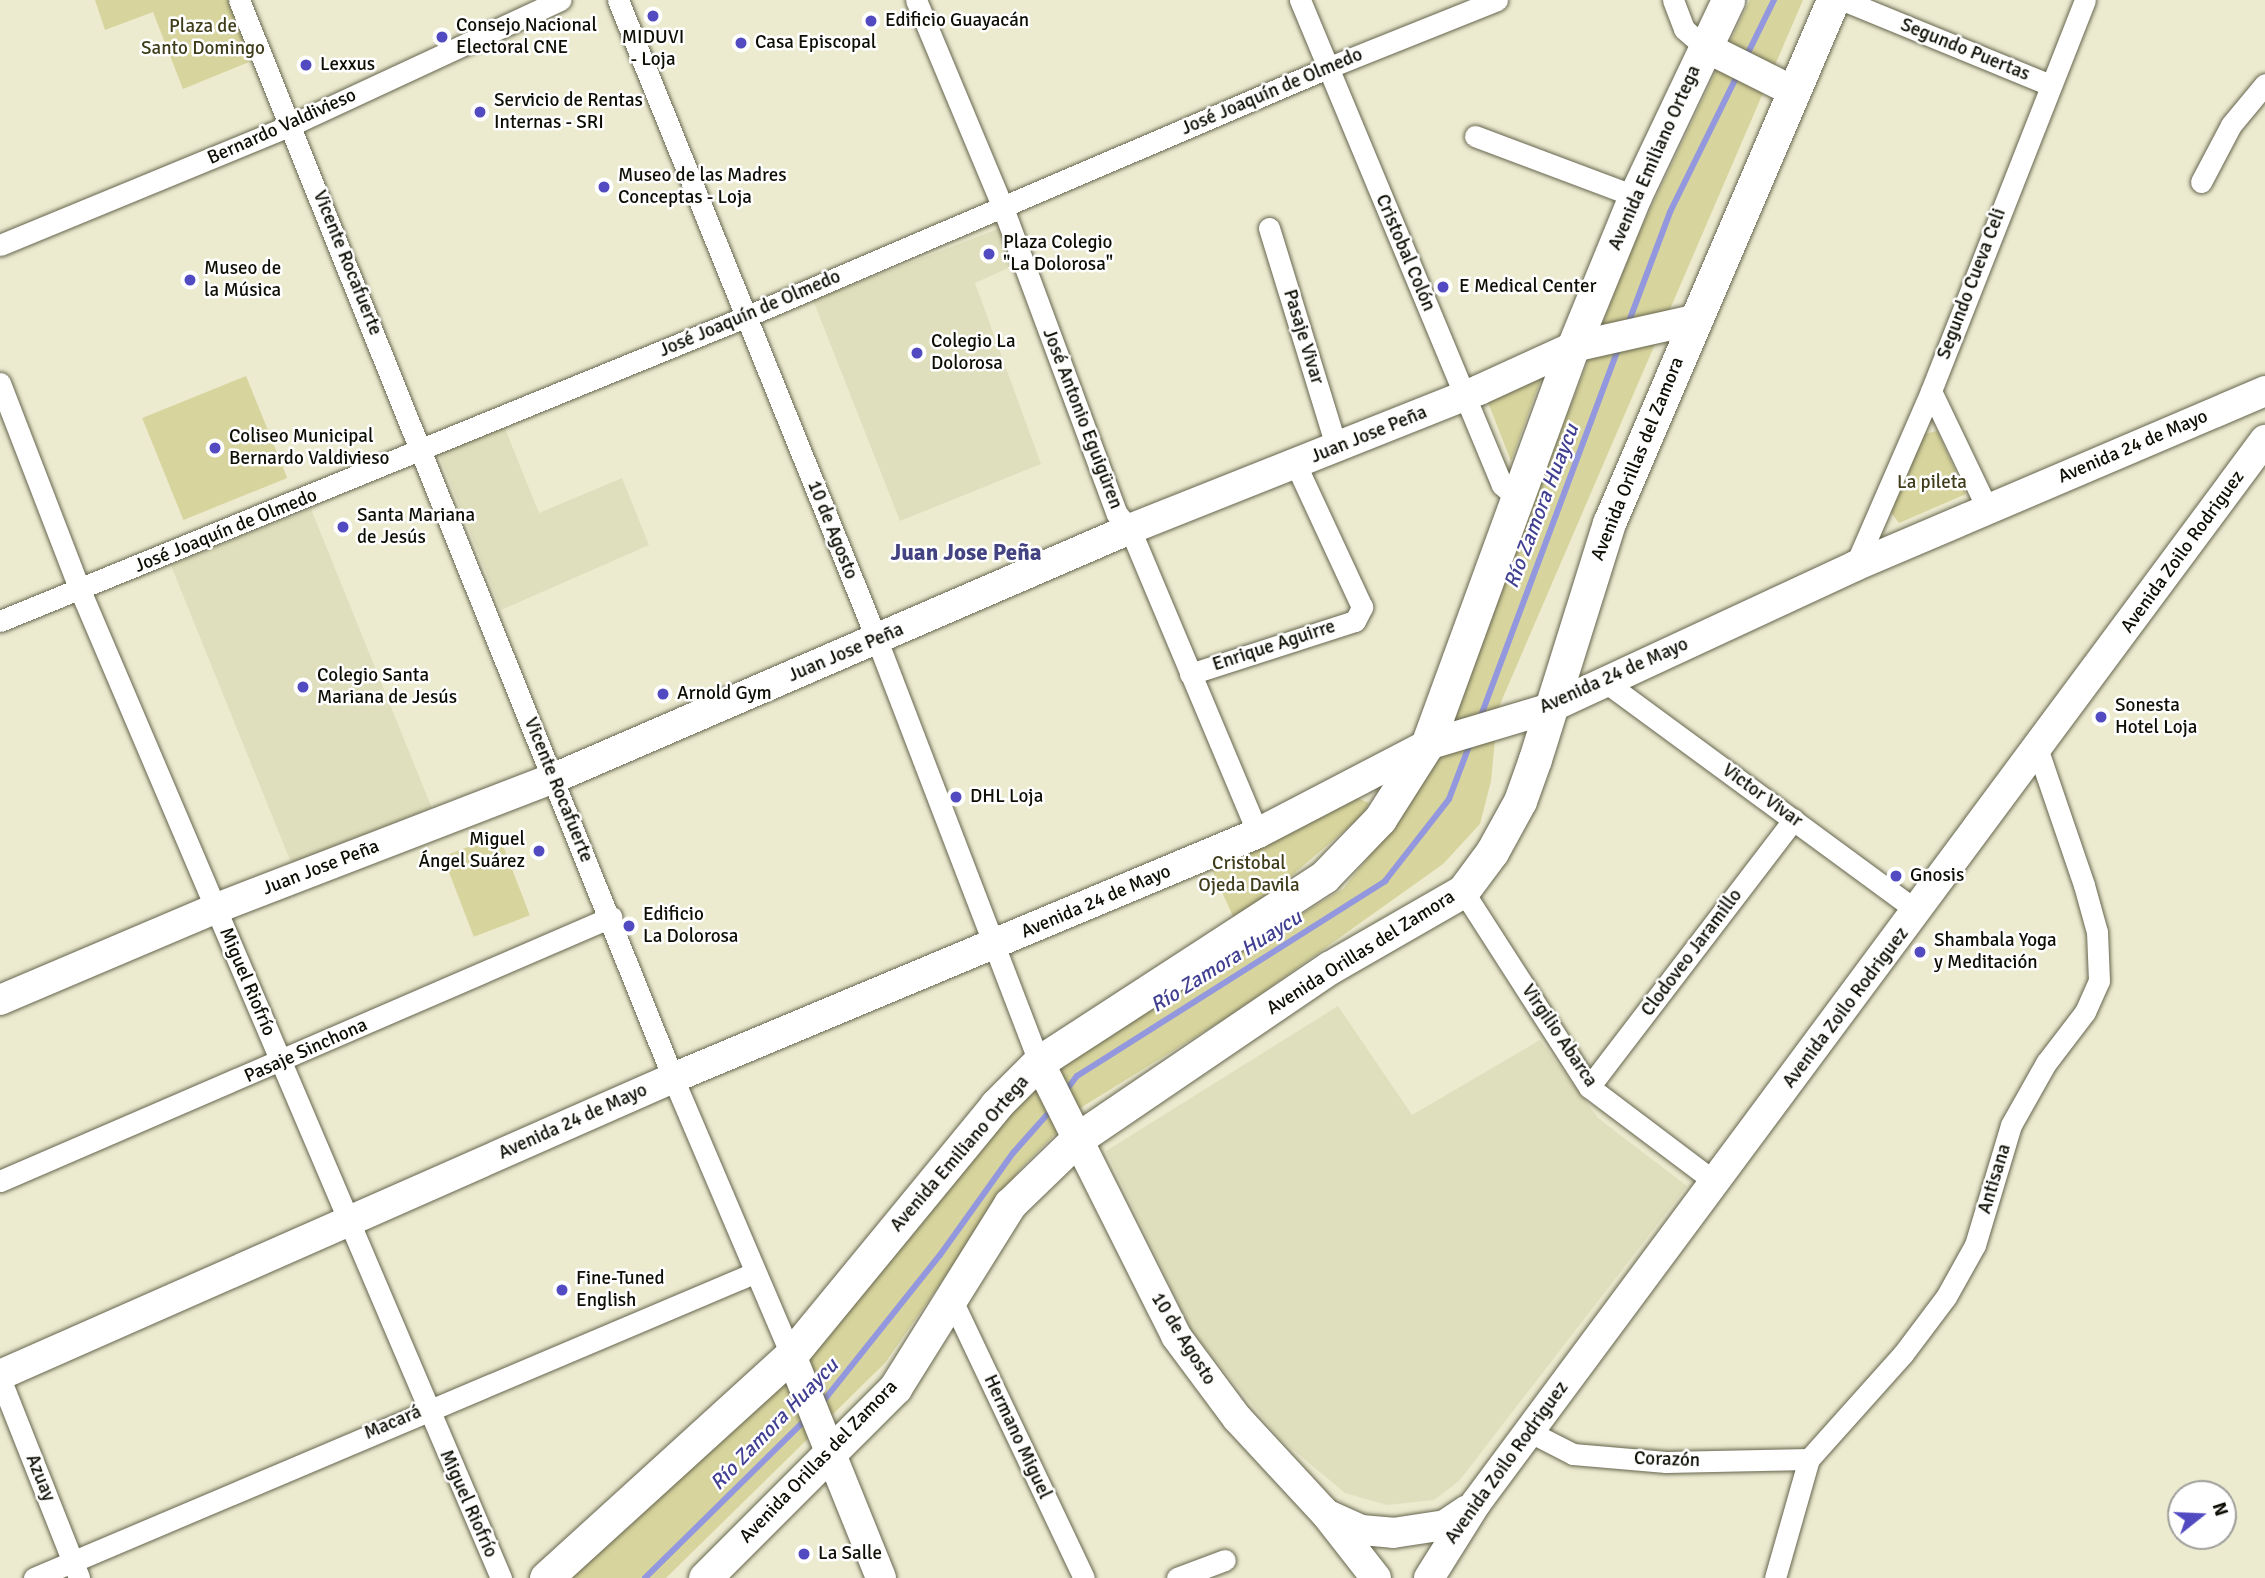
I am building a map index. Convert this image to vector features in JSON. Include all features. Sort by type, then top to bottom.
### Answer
[{"type":"main road","name":"Avenida Emiliano Ortega","points":[[546,1578],[791,1355],[996,1105],[1039,1062],[1324,877],[1380,819],[1427,745],[1519,500],[1584,344],[1635,196],[1728,0]]},
{"type":"main road","name":"Avenida Orillas del Zamora","points":[[705,1578],[895,1388],[950,1296],[1010,1204],[1077,1139],[1329,968],[1463,891],[1492,852],[1520,802],[1547,709],[1609,523],[1684,323],[1833,0]]},
{"type":"street","name":"Vicente Rocafuerte","points":[[239,0],[423,448],[552,779],[611,917],[673,1078],[791,1355],[829,1455],[881,1578]]},
{"type":"street","name":"Bernardo Valdivieso","points":[[0,245],[291,125],[560,0]]},
{"type":"street","name":"10 de Agosto","points":[[618,0],[877,640],[991,946],[1039,1062],[1176,1336],[1237,1418],[1326,1514],[1376,1578]]},
{"type":"street","name":"José Antonio Eguigüren","points":[[916,0],[1003,208],[1117,514],[1130,529],[1258,832]]},
{"type":"street","name":"Cristobal Colón","points":[[1300,0],[1502,485],[1519,500]]},
{"type":"street","name":"José Joaquín de Olmedo","points":[[0,621],[745,317],[1327,68],[1497,0]]},
{"type":"street","points":[[1672,0],[1684,29],[1705,47],[1791,90]]},
{"type":"street","name":"Segundo Puertas","points":[[1843,0],[2049,84]]},
{"type":"street","name":"Segundo Cueva Celi","points":[[1855,566],[1931,391],[2049,84],[2085,0]]},
{"type":"street","points":[[2201,182],[2231,125],[2265,84]]},
{"type":"street","points":[[1475,136],[1635,196]]},
{"type":"street","name":"Pasaje Vivar","points":[[1269,228],[1336,446]]},
{"type":"street","name":"Juan Jose Peña","points":[[0,1000],[216,908],[552,779],[1130,529],[1296,465],[1584,344],[1684,323]]},
{"type":"street","name":"Miguel Riofrío","points":[[0,383],[80,590],[426,1408],[501,1578]]},
{"type":"street","points":[[1931,391],[1987,508]]},
{"type":"street","name":"Avenida 24 de Mayo","points":[[0,1377],[673,1078],[1258,832],[1427,745],[1547,709],[1855,566],[2265,391]]},
{"type":"street","name":"Avenida Zoilo Rodriguez","points":[[1429,1578],[1476,1503],[2038,751],[2265,440]]},
{"type":"street","name":"Enrique Aguirre","points":[[1190,674],[1354,621],[1362,607],[1296,465]]},
{"type":"street","name":"Victor Vivar","points":[[1604,681],[1918,912]]},
{"type":"street","name":"Antisana","points":[[1775,1578],[1809,1459],[1903,1354],[1946,1297],[1975,1245],[2011,1125],[2046,1063],[2085,1012],[2099,981],[2091,909],[2038,751]]},
{"type":"street","name":"Clodoveo Jaramillo","points":[[1589,1087],[1794,819]]},
{"type":"street","name":"Virgilio Abarca","points":[[1463,891],[1589,1087],[1714,1182]]},
{"type":"street","name":"Pasaje Sinchona","points":[[0,1181],[282,1063],[611,917]]},
{"type":"street","name":"Macará","points":[[34,1578],[75,1571],[426,1408],[754,1273]]},
{"type":"street","name":"Hermano Miguel","points":[[950,1296],[1084,1578]]},
{"type":"street","name":"Azuay","points":[[0,1377],[75,1571]]},
{"type":"street","name":"Corazón","points":[[1530,1432],[1573,1454],[1666,1462],[1809,1459]]},
{"type":"street","name":"10 de Agosto","points":[[1326,1514],[1362,1530],[1415,1532],[1445,1525],[1476,1503]]},
{"type":"street","points":[[1177,1578],[1225,1560]]},
{"type":"shaded area","name":"Colegio La Dolorosa","points":[[1003,227],[1017,264],[975,283],[1041,464],[900,521],[813,300]]},
{"type":"shaded area","points":[[502,421],[539,513],[622,478],[649,545],[501,610],[436,447]]},
{"type":"shaded area","name":"Colegio Santa Mariana de Jesús","points":[[311,509],[432,808],[292,864],[171,566]]},
{"type":"shaded area","points":[[1338,1006],[1412,1115],[1540,1040],[1598,1118],[1687,1186],[1459,1481],[1434,1500],[1387,1505],[1345,1493],[1280,1439],[1192,1331],[1106,1151]]},
{"type":"green space","name":"Plaza de Santo Domingo","points":[[95,0],[229,0],[254,60],[183,89],[153,12],[105,30]]},
{"type":"green space","points":[[1750,0],[1803,0],[1498,709],[1491,781],[1480,824],[1443,864],[1234,1013],[1082,1107],[1020,1169],[885,1363],[666,1578],[566,1578],[987,1127],[1062,1058],[1343,889],[1394,825],[1475,653],[1631,250]]},
{"type":"green space","name":"Coliseo Municipal Bernardo Valdivieso","points":[[246,376],[287,478],[183,520],[142,418]]},
{"type":"green space","points":[[1542,376],[1511,461],[1487,400]]},
{"type":"green space","name":"La pileta","points":[[1937,431],[1966,494],[1899,523],[1889,510],[1920,435]]},
{"type":"green space","name":"Cristobal Ojeda Davila","points":[[1355,797],[1369,803],[1364,814],[1236,923],[1208,861]]},
{"type":"green space","points":[[499,835],[530,915],[474,937],[443,857]]},
{"type":"waterway","name":"Río Zamora Huaycu","points":[[1745,59],[1774,0]]},
{"type":"waterway","name":"Río Zamora Huaycu","points":[[1628,324],[1670,212],[1739,72]]},
{"type":"waterway","name":"Río Zamora Huaycu","points":[[1479,721],[1619,347]]},
{"type":"waterway","name":"Río Zamora Huaycu","points":[[1064,1093],[1077,1076],[1385,881],[1449,799],[1471,741]]},
{"type":"waterway","name":"Río Zamora Huaycu","points":[[821,1404],[940,1255],[1013,1153],[1053,1108]]},
{"type":"waterway","name":"Río Zamora Huaycu","points":[[645,1578],[808,1417]]},
{"type":"place","name":"MIDUVI - Loja","points":[[653,16]]},
{"type":"place","name":"Edificio Guayacán","points":[[871,21]]},
{"type":"place","name":"Consejo Nacional Electoral CNE","points":[[442,37]]},
{"type":"place","name":"Casa Episcopal","points":[[741,43]]},
{"type":"place","name":"Lexxus","points":[[306,65]]},
{"type":"place","name":"Servicio de Rentas Internas - SRI","points":[[480,112]]},
{"type":"place","name":"Museo de las Madres Conceptas - Loja","points":[[604,187]]},
{"type":"place","name":"Plaza Colegio \"La Dolorosa\"","points":[[989,254]]},
{"type":"place","name":"Museo de la Música","points":[[190,280]]},
{"type":"place","name":"E Medical Center","points":[[1443,287]]},
{"type":"place","name":"Colegio La Dolorosa","points":[[917,353]]},
{"type":"place","name":"Coliseo Municipal Bernardo Valdivieso","points":[[215,448]]},
{"type":"place","name":"Santa Mariana de Jesús","points":[[343,527]]},
{"type":"place","name":"Colegio Santa Mariana de Jesús","points":[[303,687]]},
{"type":"place","name":"Arnold Gym","points":[[663,694]]},
{"type":"place","name":"Sonesta Hotel Loja","points":[[2101,717]]},
{"type":"place","name":"DHL Loja","points":[[956,797]]},
{"type":"place","name":"Miguel Ángel Suárez","points":[[539,851]]},
{"type":"place","name":"Gnosis","points":[[1896,876]]},
{"type":"place","name":"Edificio La Dolorosa","points":[[629,926]]},
{"type":"place","name":"Shambala Yoga y Meditación","points":[[1920,952]]},
{"type":"place","name":"Fine-Tuned English","points":[[562,1290]]},
{"type":"place","name":"La Salle","points":[[804,1554]]},
{"type":"district","name":"Juan Jose Peña","points":[[966,553]]}]
